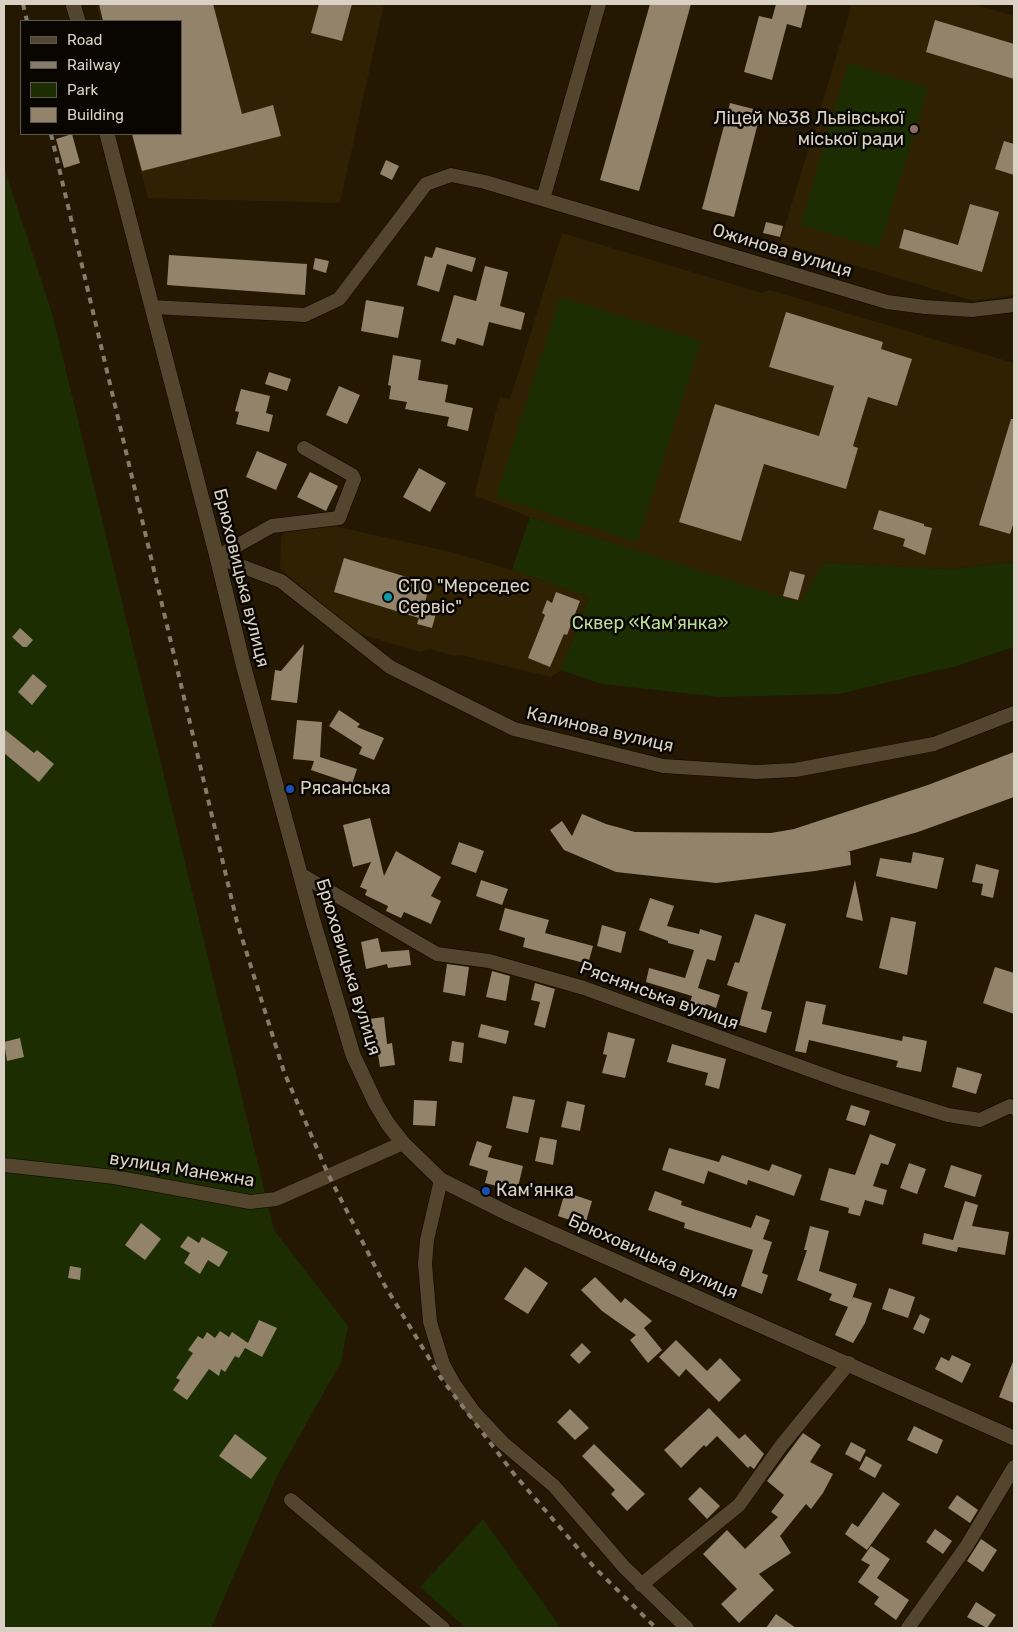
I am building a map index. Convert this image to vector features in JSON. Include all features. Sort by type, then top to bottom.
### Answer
[{"type":"main road","points":[[74,4],[78,20]]},
{"type":"main road","name":"Брюховицька вулиця","points":[[107,135],[244,668],[300,874],[353,1055],[376,1104],[403,1143],[441,1180],[509,1214],[849,1363],[1014,1438]]},
{"type":"street","points":[[543,199],[599,4]]},
{"type":"street","name":"Ожинова вулиця","points":[[152,307],[305,315],[339,300],[426,184],[451,175],[486,182],[887,302],[972,310],[1014,306]]},
{"type":"street","points":[[217,557],[272,526],[339,518],[354,479],[352,475],[304,448]]},
{"type":"street","name":"Калинова вулиця","points":[[217,557],[281,581],[390,668],[514,729],[663,766],[756,772],[795,770],[934,744],[1014,713]]},
{"type":"street","name":"Ряснянська вулиця","points":[[300,874],[436,954],[489,961],[584,988],[843,1082],[948,1114],[980,1120],[1008,1109]]},
{"type":"street","name":"вулиця Манежна","points":[[4,1165],[114,1178],[250,1202],[276,1199],[403,1143]]},
{"type":"street","points":[[441,1180],[427,1240],[425,1264],[430,1322],[444,1364],[454,1384],[474,1412],[503,1443],[554,1486],[641,1585],[687,1628]]},
{"type":"street","points":[[641,1585],[738,1505],[781,1446],[849,1363]]},
{"type":"street","points":[[908,1628],[966,1547],[1014,1467]]},
{"type":"street","points":[[292,1500],[444,1628]]},
{"type":"shaded area","points":[[96,4],[384,4],[340,203],[148,198],[131,135],[182,135],[182,20],[101,20]]},
{"type":"shaded area","name":"Ліцей №38 Львівської міської ради","points":[[852,4],[972,4],[1014,16],[1014,295],[974,301],[780,243]]},
{"type":"shaded area","points":[[562,233],[762,293],[770,290],[1014,363],[1014,562],[950,569],[823,563],[801,604],[530,517],[474,495],[500,397],[510,399]]},
{"type":"shaded area","points":[[334,526],[447,551],[512,570],[589,597],[561,670],[551,677],[430,649],[420,652],[356,633],[280,569],[281,537],[285,532]]},
{"type":"green space","points":[[848,63],[928,88],[879,248],[801,225]]},
{"type":"green space","points":[[4,167],[52,313],[274,1230],[348,1326],[341,1362],[278,1474],[211,1628],[4,1628]]},
{"type":"green space","points":[[560,297],[701,341],[637,542],[496,497]]},
{"type":"green space","name":"Сквер «Кам'янка»","points":[[530,517],[801,603],[823,563],[950,569],[1014,562],[1014,647],[956,666],[839,694],[719,697],[602,684],[561,670],[589,597],[512,570]]},
{"type":"green space","points":[[483,1519],[561,1628],[466,1628],[420,1587]]},
{"type":"building","points":[[99,4],[213,4],[242,114],[273,105],[281,136],[142,171],[132,135],[182,135],[182,20],[103,20]]},
{"type":"building","points":[[319,4],[352,4],[342,41],[311,33]]},
{"type":"building","points":[[650,4],[691,4],[639,191],[600,180]]},
{"type":"building","points":[[776,4],[807,4],[801,28],[787,24],[772,80],[744,72],[759,16],[772,19]]},
{"type":"building","points":[[935,20],[1014,44],[1014,79],[926,52]]},
{"type":"building","points":[[730,103],[761,111],[734,217],[702,209]]},
{"type":"building","points":[[72,135],[80,163],[64,168],[56,139]]},
{"type":"building","points":[[1004,141],[1014,144],[1014,175],[995,169]]},
{"type":"building","points":[[386,160],[399,166],[392,180],[380,174]]},
{"type":"building","points":[[970,204],[999,212],[982,272],[899,248],[904,229],[958,245]]},
{"type":"building","points":[[766,222],[783,226],[780,237],[763,233]]},
{"type":"building","points":[[436,247],[476,258],[472,272],[447,264],[439,292],[417,285],[425,256],[432,258]]},
{"type":"building","points":[[169,255],[307,264],[305,295],[167,285]]},
{"type":"building","points":[[315,258],[329,261],[326,273],[313,269]]},
{"type":"building","points":[[485,266],[508,272],[500,306],[525,313],[521,330],[489,322],[483,346],[457,338],[455,345],[441,341],[454,295],[476,301]]},
{"type":"building","points":[[366,300],[404,307],[398,338],[361,331]]},
{"type":"building","points":[[786,312],[883,342],[881,349],[912,359],[897,406],[868,397],[853,446],[858,448],[846,489],[764,464],[741,541],[679,522],[715,404],[819,436],[834,386],[769,367]]},
{"type":"building","points":[[393,355],[421,360],[418,380],[448,385],[445,402],[473,408],[468,431],[447,426],[449,417],[405,409],[407,402],[389,399],[391,386],[388,385]]},
{"type":"building","points":[[269,372],[291,379],[287,391],[265,384]]},
{"type":"building","points":[[339,386],[360,395],[347,424],[326,415]]},
{"type":"building","points":[[241,389],[270,396],[266,413],[273,415],[269,432],[236,424],[239,412],[235,411]]},
{"type":"building","points":[[1011,419],[1014,419],[1014,522],[1010,534],[979,525]]},
{"type":"building","points":[[257,451],[287,464],[276,490],[246,477]]},
{"type":"building","points":[[419,468],[446,483],[430,512],[403,497]]},
{"type":"building","points":[[310,472],[338,486],[326,511],[297,497]]},
{"type":"building","points":[[879,510],[932,528],[925,555],[903,546],[905,539],[873,529]]},
{"type":"building","name":"СТО \"Мерседес Сервіс\"","points":[[344,558],[430,584],[425,602],[438,606],[432,628],[417,624],[419,618],[334,592]]},
{"type":"building","points":[[790,571],[805,575],[798,600],[783,596]]},
{"type":"building","points":[[556,592],[580,601],[567,635],[564,634],[550,667],[528,658],[545,615],[542,613],[547,600],[552,603]]},
{"type":"building","points":[[20,628],[33,640],[27,647],[23,647],[12,637]]},
{"type":"building","points":[[304,644],[297,703],[271,700],[275,670],[281,671]]},
{"type":"building","points":[[33,674],[47,686],[32,705],[18,692]]},
{"type":"building","points":[[339,710],[360,724],[357,727],[384,738],[374,760],[359,754],[362,747],[329,726]]},
{"type":"building","points":[[297,720],[322,722],[320,757],[357,769],[352,784],[311,770],[314,761],[293,759]]},
{"type":"building","points":[[4,729],[34,753],[37,750],[54,764],[39,782],[4,753]]},
{"type":"building","points":[[1014,752],[1014,797],[918,832],[847,852],[850,852],[851,865],[716,883],[616,872],[564,850],[550,830],[562,821],[572,836],[582,814],[606,824],[635,832],[771,833],[794,829],[928,785]]},
{"type":"building","points":[[370,818],[384,876],[396,851],[441,877],[431,896],[441,901],[431,924],[404,912],[401,918],[386,911],[388,906],[365,895],[367,890],[360,887],[371,862],[353,867],[343,825]]},
{"type":"building","points":[[459,842],[484,851],[476,873],[451,864]]},
{"type":"building","points":[[913,852],[944,858],[937,889],[876,876],[880,858],[911,863]]},
{"type":"building","points":[[976,864],[999,870],[993,898],[981,895],[983,884],[972,882]]},
{"type":"building","points":[[481,880],[508,889],[502,905],[476,896]]},
{"type":"building","points":[[855,880],[863,921],[846,917]]},
{"type":"building","points":[[650,898],[674,906],[667,926],[699,934],[700,929],[722,936],[715,961],[707,959],[698,988],[720,995],[716,1008],[706,1004],[703,1013],[688,1009],[692,996],[646,982],[649,968],[685,978],[694,950],[668,943],[668,941],[639,930]]},
{"type":"building","points":[[505,908],[549,920],[545,933],[593,946],[588,964],[523,947],[525,938],[499,930]]},
{"type":"building","points":[[755,914],[786,924],[761,1009],[772,1012],[766,1033],[739,1025],[748,992],[727,985],[735,962],[739,963]]},
{"type":"building","points":[[891,917],[916,922],[907,975],[879,968]]},
{"type":"building","points":[[602,925],[626,932],[621,953],[597,946]]},
{"type":"building","points":[[378,938],[381,952],[409,950],[411,965],[388,968],[387,964],[366,969],[361,942]]},
{"type":"building","points":[[447,964],[469,967],[465,996],[443,992]]},
{"type":"building","points":[[995,967],[1014,973],[1014,1014],[983,1003]]},
{"type":"building","points":[[492,971],[510,976],[506,1001],[486,997]]},
{"type":"building","points":[[535,983],[555,989],[545,1028],[534,1025],[540,1002],[531,1000]]},
{"type":"building","points":[[806,1001],[826,1005],[822,1024],[902,1041],[903,1036],[927,1041],[921,1072],[896,1067],[898,1061],[809,1040],[806,1053],[795,1051]]},
{"type":"building","points":[[384,1017],[387,1044],[392,1043],[395,1065],[380,1067],[377,1048],[373,1048],[369,1019]]},
{"type":"building","points":[[481,1024],[509,1031],[506,1044],[478,1037]]},
{"type":"building","points":[[608,1032],[635,1039],[625,1078],[602,1073],[607,1055],[603,1054]]},
{"type":"building","points":[[20,1038],[24,1057],[7,1061],[4,1042]]},
{"type":"building","points":[[452,1041],[464,1043],[462,1063],[449,1061]]},
{"type":"building","points":[[672,1044],[726,1059],[719,1089],[705,1085],[708,1073],[667,1062]]},
{"type":"building","points":[[957,1067],[982,1074],[976,1094],[952,1087]]},
{"type":"building","points":[[513,1096],[535,1100],[528,1133],[506,1128]]},
{"type":"building","points":[[414,1100],[437,1101],[435,1126],[413,1125]]},
{"type":"building","points":[[567,1101],[585,1105],[580,1131],[561,1127]]},
{"type":"building","points":[[851,1105],[870,1111],[865,1126],[846,1120]]},
{"type":"building","points":[[870,1134],[896,1144],[888,1165],[881,1163],[873,1186],[887,1190],[883,1205],[865,1200],[860,1216],[848,1213],[849,1208],[820,1200],[829,1168],[855,1175]]},
{"type":"building","points":[[540,1137],[557,1140],[553,1165],[535,1161]]},
{"type":"building","points":[[477,1141],[492,1146],[488,1157],[523,1166],[517,1191],[485,1183],[488,1171],[469,1165]]},
{"type":"building","points":[[669,1148],[719,1162],[722,1155],[769,1171],[772,1164],[802,1175],[794,1196],[748,1180],[747,1185],[708,1171],[704,1184],[662,1170]]},
{"type":"building","points":[[909,1163],[926,1169],[917,1194],[900,1188]]},
{"type":"building","points":[[951,1165],[982,1175],[975,1197],[944,1187]]},
{"type":"building","points":[[655,1191],[682,1201],[681,1205],[751,1228],[756,1215],[770,1220],[763,1239],[772,1242],[762,1273],[768,1275],[762,1294],[741,1286],[753,1250],[684,1228],[685,1223],[648,1210]]},
{"type":"building","points":[[565,1192],[592,1201],[585,1225],[558,1216]]},
{"type":"building","points":[[965,1201],[978,1205],[972,1226],[1009,1232],[1005,1255],[958,1247],[957,1252],[922,1244],[924,1233],[953,1240]]},
{"type":"building","points":[[141,1223],[161,1239],[145,1260],[125,1245]]},
{"type":"building","points":[[810,1226],[829,1231],[819,1271],[857,1284],[851,1302],[853,1297],[872,1303],[865,1323],[853,1343],[835,1335],[848,1307],[829,1300],[832,1294],[797,1280],[807,1250],[804,1250]]},
{"type":"building","points":[[188,1236],[199,1243],[202,1237],[228,1252],[219,1267],[208,1260],[200,1274],[184,1263],[190,1253],[180,1247]]},
{"type":"building","points":[[70,1266],[81,1268],[80,1280],[68,1278]]},
{"type":"building","points":[[525,1267],[548,1283],[528,1314],[504,1299]]},
{"type":"building","points":[[595,1277],[621,1303],[625,1298],[652,1321],[644,1328],[662,1350],[648,1363],[630,1340],[636,1335],[602,1311],[581,1290]]},
{"type":"building","points":[[889,1288],[915,1297],[908,1318],[882,1309]]},
{"type":"building","points":[[920,1314],[930,1319],[924,1334],[913,1329]]},
{"type":"building","points":[[259,1320],[277,1328],[262,1357],[245,1348],[239,1358],[235,1356],[225,1372],[221,1369],[219,1376],[209,1369],[187,1400],[173,1390],[180,1380],[176,1378],[193,1353],[188,1350],[198,1336],[203,1339],[207,1332],[215,1338],[220,1331],[229,1337],[232,1332],[248,1343]]},
{"type":"building","points":[[676,1340],[707,1371],[720,1358],[741,1380],[719,1402],[686,1369],[679,1377],[659,1357]]},
{"type":"building","points":[[582,1343],[591,1352],[579,1364],[570,1355]]},
{"type":"building","points":[[952,1355],[971,1364],[962,1383],[935,1369],[941,1357],[949,1361]]},
{"type":"building","points":[[1014,1359],[1014,1403],[999,1397]]},
{"type":"building","points":[[709,1408],[739,1439],[745,1434],[764,1454],[754,1469],[750,1466],[748,1468],[717,1436],[706,1447],[704,1445],[681,1468],[664,1450]]},
{"type":"building","points":[[570,1409],[589,1428],[575,1440],[557,1422]]},
{"type":"building","points":[[914,1426],[943,1440],[937,1454],[907,1440]]},
{"type":"building","points":[[803,1433],[821,1445],[810,1462],[833,1474],[823,1493],[811,1509],[806,1504],[780,1536],[791,1553],[759,1574],[774,1590],[739,1623],[721,1604],[737,1589],[703,1554],[727,1530],[745,1549],[778,1517],[771,1512],[784,1495],[767,1481]]},
{"type":"building","points":[[235,1434],[267,1458],[251,1479],[219,1456]]},
{"type":"building","points":[[851,1442],[866,1450],[860,1462],[845,1454]]},
{"type":"building","points":[[594,1444],[645,1494],[627,1511],[611,1494],[615,1490],[582,1456]]},
{"type":"building","points":[[866,1456],[882,1465],[875,1478],[859,1469]]},
{"type":"building","points":[[700,1487],[720,1506],[707,1519],[688,1499]]},
{"type":"building","points":[[883,1492],[900,1504],[867,1550],[845,1534],[852,1523],[858,1527]]},
{"type":"building","points":[[957,1495],[978,1510],[970,1523],[948,1508]]},
{"type":"building","points":[[935,1529],[952,1541],[943,1554],[926,1542]]},
{"type":"building","points":[[981,1539],[997,1550],[983,1572],[967,1561]]},
{"type":"building","points":[[871,1546],[890,1559],[877,1578],[909,1600],[896,1620],[874,1604],[879,1597],[858,1582],[870,1565],[861,1560]]},
{"type":"building","points":[[976,1602],[996,1615],[987,1628],[967,1617]]},
{"type":"building","points":[[776,1614],[796,1628],[766,1628]]},
{"type":"railway","points":[[23,4],[27,20]]},
{"type":"railway","points":[[51,135],[237,922],[284,1072],[328,1174],[384,1284],[441,1378],[514,1474],[594,1567],[656,1628]]},
{"type":"place","name":"Ліцей №38 Львівської міської ради","points":[[914,129]]},
{"type":"place","name":"СТО \"Мерседес Сервіс\"","points":[[388,597]]},
{"type":"place","name":"Рясанська","points":[[290,789]]},
{"type":"place","name":"Кам'янка","points":[[486,1191]]}]
